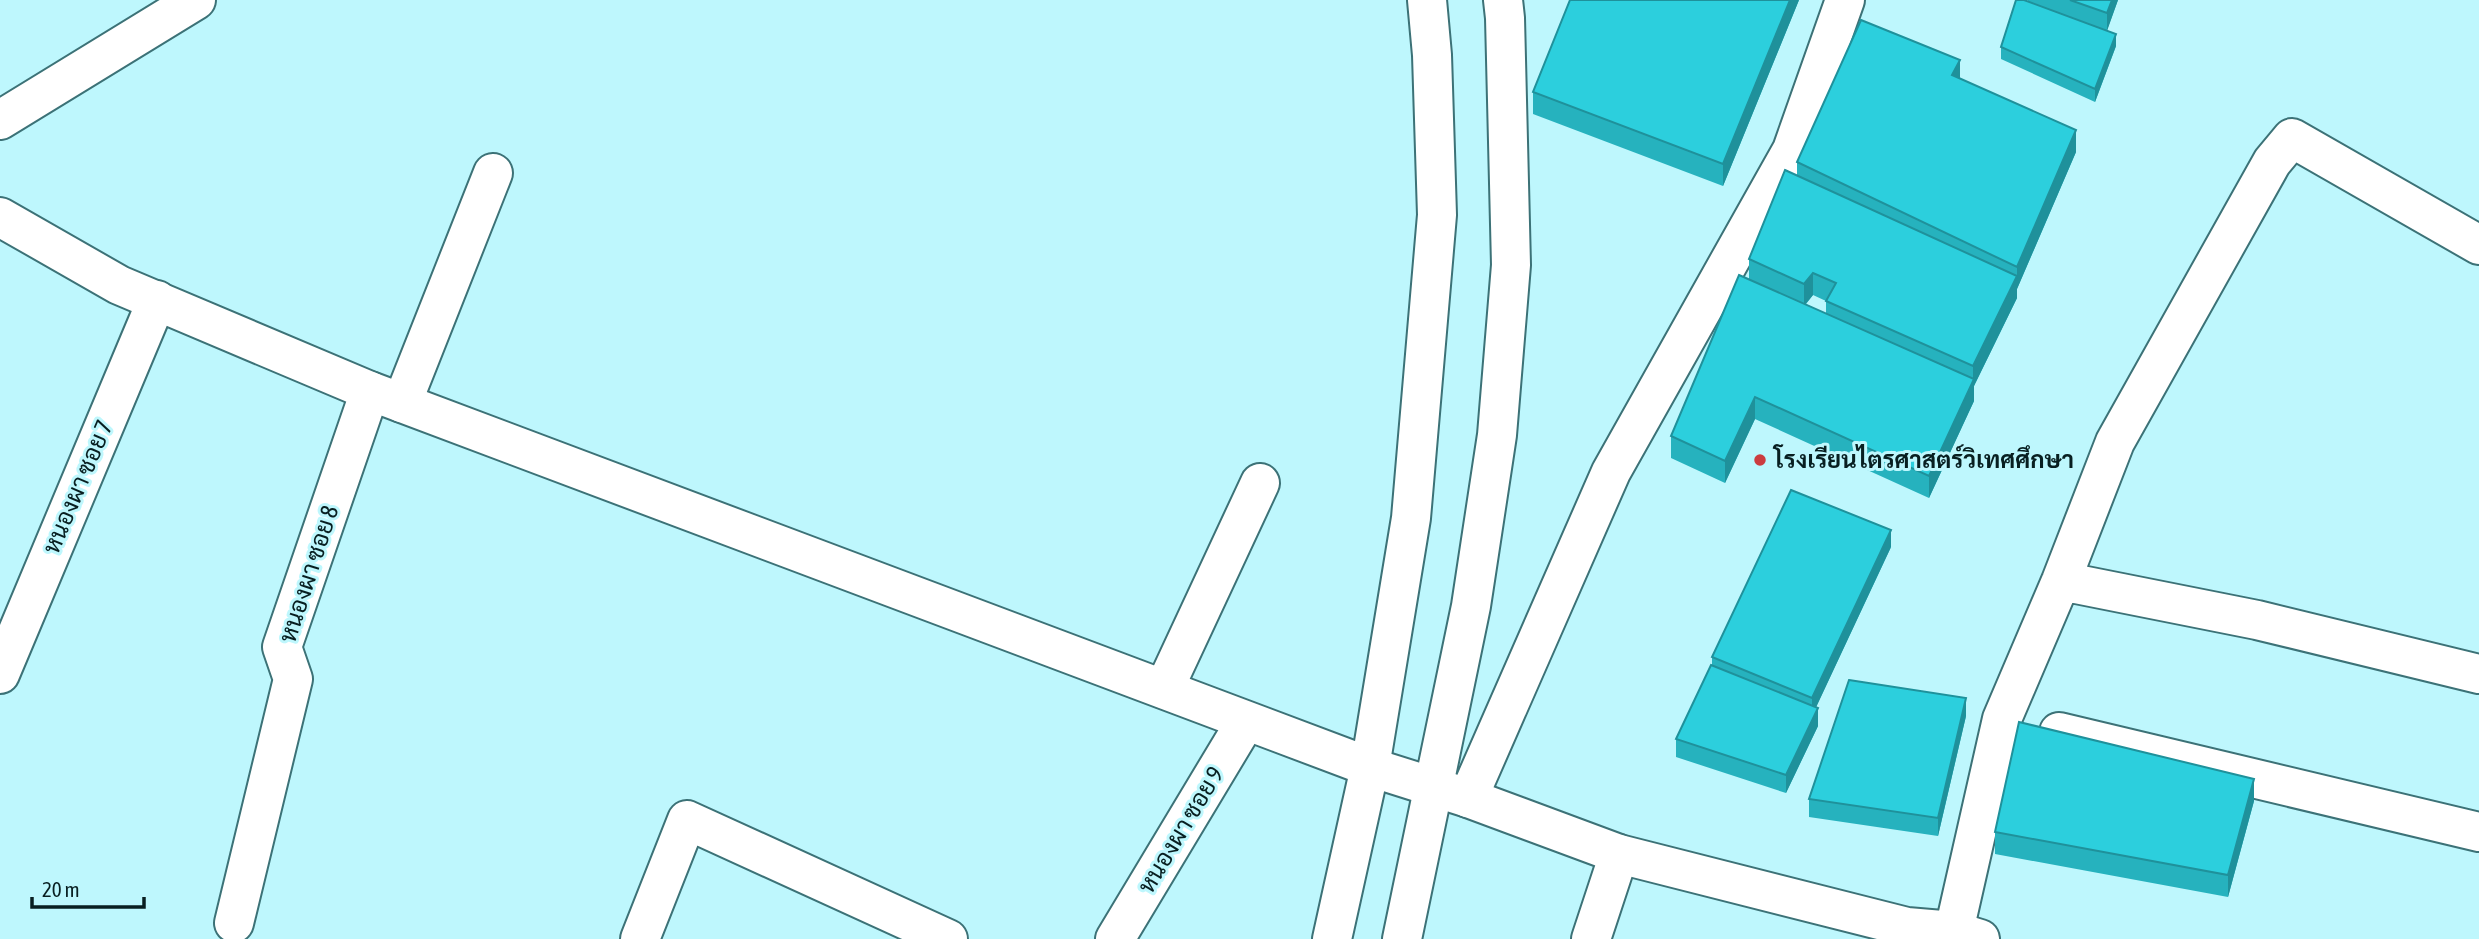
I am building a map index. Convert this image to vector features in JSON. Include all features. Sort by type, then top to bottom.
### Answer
[{"type":"street","points":[[0,120],[196,0]]},
{"type":"street","points":[[1332,939],[1370,767],[1411,518],[1437,215],[1432,55],[1427,0]]},
{"type":"street","points":[[1451,793],[1471,606],[1497,435],[1511,265],[1503,0]]},
{"type":"street","points":[[1402,939],[1451,793],[1611,472],[1792,150],[1846,0]]},
{"type":"street","points":[[0,217],[119,285],[386,397],[1370,767],[1451,793],[1619,854],[1907,927],[1967,935],[2002,719],[2061,581],[2115,442],[2272,162],[2292,138],[2479,245]]},
{"type":"street","name":"หนองผา ซอย 8","points":[[234,923],[293,679],[282,647],[386,397],[493,173]]},
{"type":"street","name":"หนองผา ซอย 7","points":[[0,674],[157,300]]},
{"type":"street","points":[[1164,689],[1260,483]]},
{"type":"street","points":[[2061,581],[2257,620],[2479,674]]},
{"type":"street","points":[[2002,719],[2479,832]]},
{"type":"street","name":"หนองผา ซอย 9","points":[[1115,939],[1247,720]]},
{"type":"street","points":[[640,939],[687,820],[948,939]]},
{"type":"street","points":[[1591,939],[1619,854]]},
{"type":"building","points":[[1570,0],[1790,0],[1723,164],[1533,92]]},
{"type":"building","points":[[2016,0],[2024,0],[2116,34],[2095,89],[2001,47]]},
{"type":"building","points":[[2070,0],[2112,0],[2107,13]]},
{"type":"building","points":[[1861,20],[1960,60],[1952,75],[2076,130],[2017,267],[1797,162]]},
{"type":"building","points":[[1785,170],[2017,276],[1973,366],[1826,301],[1836,283],[1813,273],[1804,284],[1749,259]]},
{"type":"building","points":[[1739,275],[1974,379],[1929,476],[1755,397],[1725,461],[1671,436]]},
{"type":"building","points":[[1791,490],[1891,530],[1812,698],[1712,657]]},
{"type":"building","points":[[1711,665],[1818,708],[1786,775],[1676,739]]},
{"type":"building","points":[[1849,680],[1966,698],[1938,818],[1809,799]]},
{"type":"building","points":[[2019,722],[2254,779],[2228,875],[1995,832]]},
{"type":"place","name":"โรงเรียนไตรศาสตร์วิเทศศึกษา","points":[[1760,460]]}]
